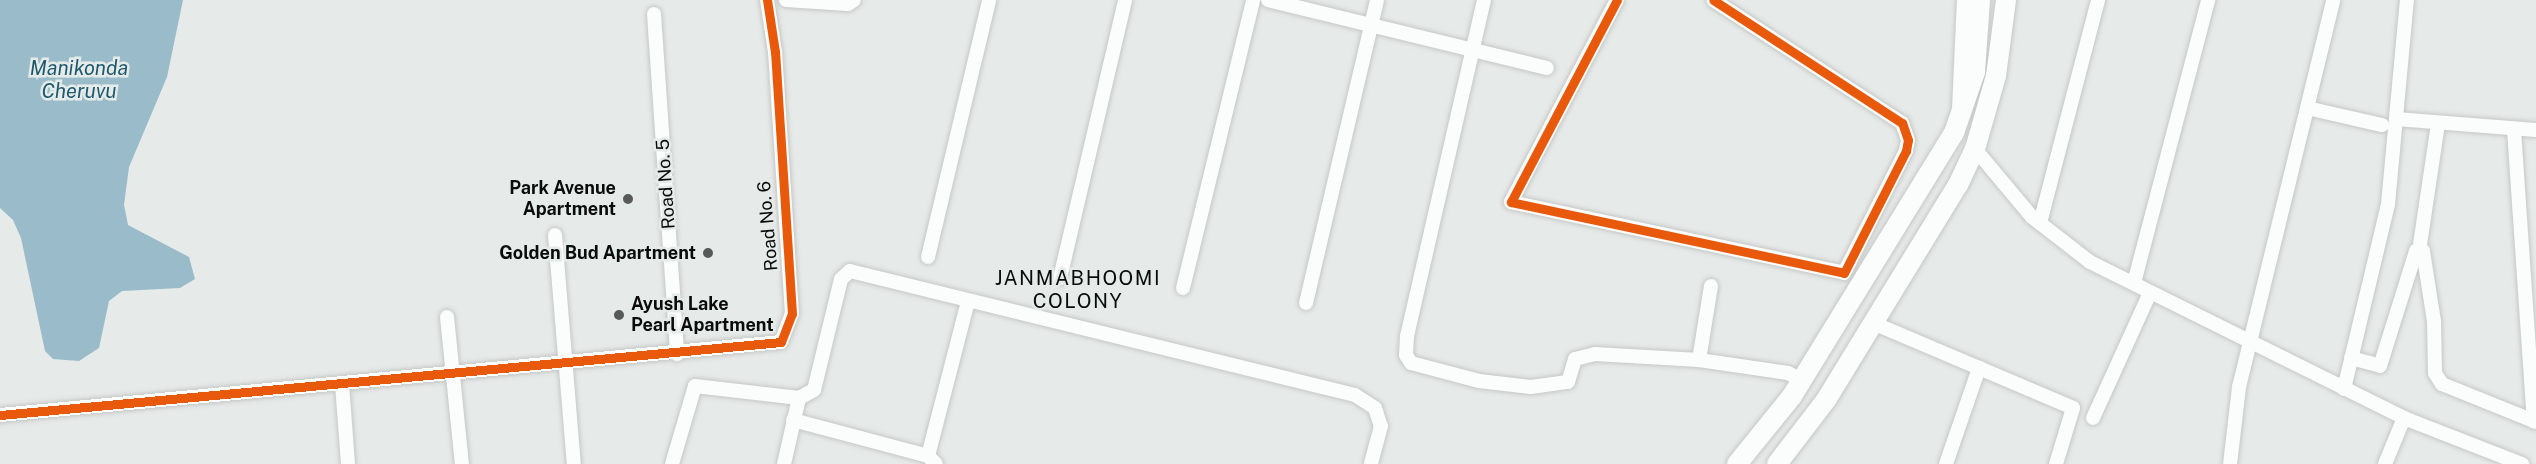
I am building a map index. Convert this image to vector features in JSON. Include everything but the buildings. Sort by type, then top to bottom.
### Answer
[{"type":"main road","points":[[1737,464],[1801,380],[1954,133],[1975,72],[1980,0]]},
{"type":"main road","points":[[1777,464],[1826,400],[1974,149],[1996,76],[2006,0]]},
{"type":"street","name":"Road No. 6","points":[[0,415],[774,344],[791,325],[775,52],[766,0]]},
{"type":"street","points":[[786,0],[848,4],[854,0]]},
{"type":"street","points":[[928,257],[989,0]]},
{"type":"street","points":[[1060,278],[1125,0]]},
{"type":"street","points":[[1183,288],[1253,0]]},
{"type":"street","points":[[1268,0],[1547,68]]},
{"type":"street","points":[[1306,303],[1377,0]]},
{"type":"street","points":[[1484,0],[1407,336],[1406,355],[1411,363],[1479,381],[1531,387],[1568,382],[1575,359],[1595,354],[1699,360],[1788,373],[1801,380]]},
{"type":"street","points":[[1617,0],[1511,202],[1844,273],[1906,151],[1908,140],[1902,123],[1713,0]]},
{"type":"street","points":[[1961,111],[1966,0]]},
{"type":"street","points":[[2040,223],[2098,0]]},
{"type":"street","points":[[2134,283],[2208,0]]},
{"type":"street","points":[[2230,464],[2239,387],[2253,341],[2333,0]]},
{"type":"street","points":[[2344,388],[2388,204],[2407,0]]},
{"type":"street","name":"Road No. 5","points":[[654,14],[677,354]]},
{"type":"street","points":[[2307,108],[2382,125]]},
{"type":"street","points":[[2396,119],[2536,130]]},
{"type":"street","points":[[2351,358],[2380,366],[2419,251],[2438,124]]},
{"type":"street","points":[[2419,251],[2434,321],[2435,373],[2442,384],[2535,422],[2514,130]]},
{"type":"street","points":[[1974,149],[2040,223],[2090,262],[2404,418],[2522,464]]},
{"type":"street","points":[[1881,200],[1905,214]]},
{"type":"street","points":[[1871,219],[1894,231]]},
{"type":"street","points":[[555,235],[574,464]]},
{"type":"street","points":[[672,464],[695,386],[799,398],[814,390],[845,274],[968,301],[1355,395],[1375,408],[1381,426],[1371,464]]},
{"type":"street","points":[[1699,360],[1711,286]]},
{"type":"street","points":[[2093,418],[2150,293]]},
{"type":"street","points":[[794,420],[932,460],[968,301]]},
{"type":"street","points":[[447,317],[462,464]]},
{"type":"street","points":[[1873,323],[2073,408],[2056,464]]},
{"type":"street","points":[[1946,464],[1979,368]]},
{"type":"street","points":[[342,384],[348,464]]},
{"type":"street","points":[[784,464],[799,398]]},
{"type":"street","points":[[2385,464],[2404,418]]},
{"type":"water","name":"Manikonda Cheruvu","points":[[0,0],[183,0],[167,77],[129,167],[124,205],[128,225],[189,257],[195,279],[180,288],[122,291],[109,301],[99,348],[79,361],[53,359],[45,351],[21,238],[13,220],[0,208]]},
{"type":"cycle path","points":[[0,415],[781,342],[792,314],[775,52],[767,0]]},
{"type":"cycle path","points":[[1617,0],[1511,202],[1844,273],[1906,151],[1908,140],[1902,123],[1713,0]]},
{"type":"place","name":"Park Avenue Apartment","points":[[628,199]]},
{"type":"place","name":"Golden Bud Apartment","points":[[708,253]]},
{"type":"place","name":"Ayush Lake Pearl Apartment","points":[[619,315]]},
{"type":"district","name":"JANMABHOOMI COLONY","points":[[1078,290]]}]
